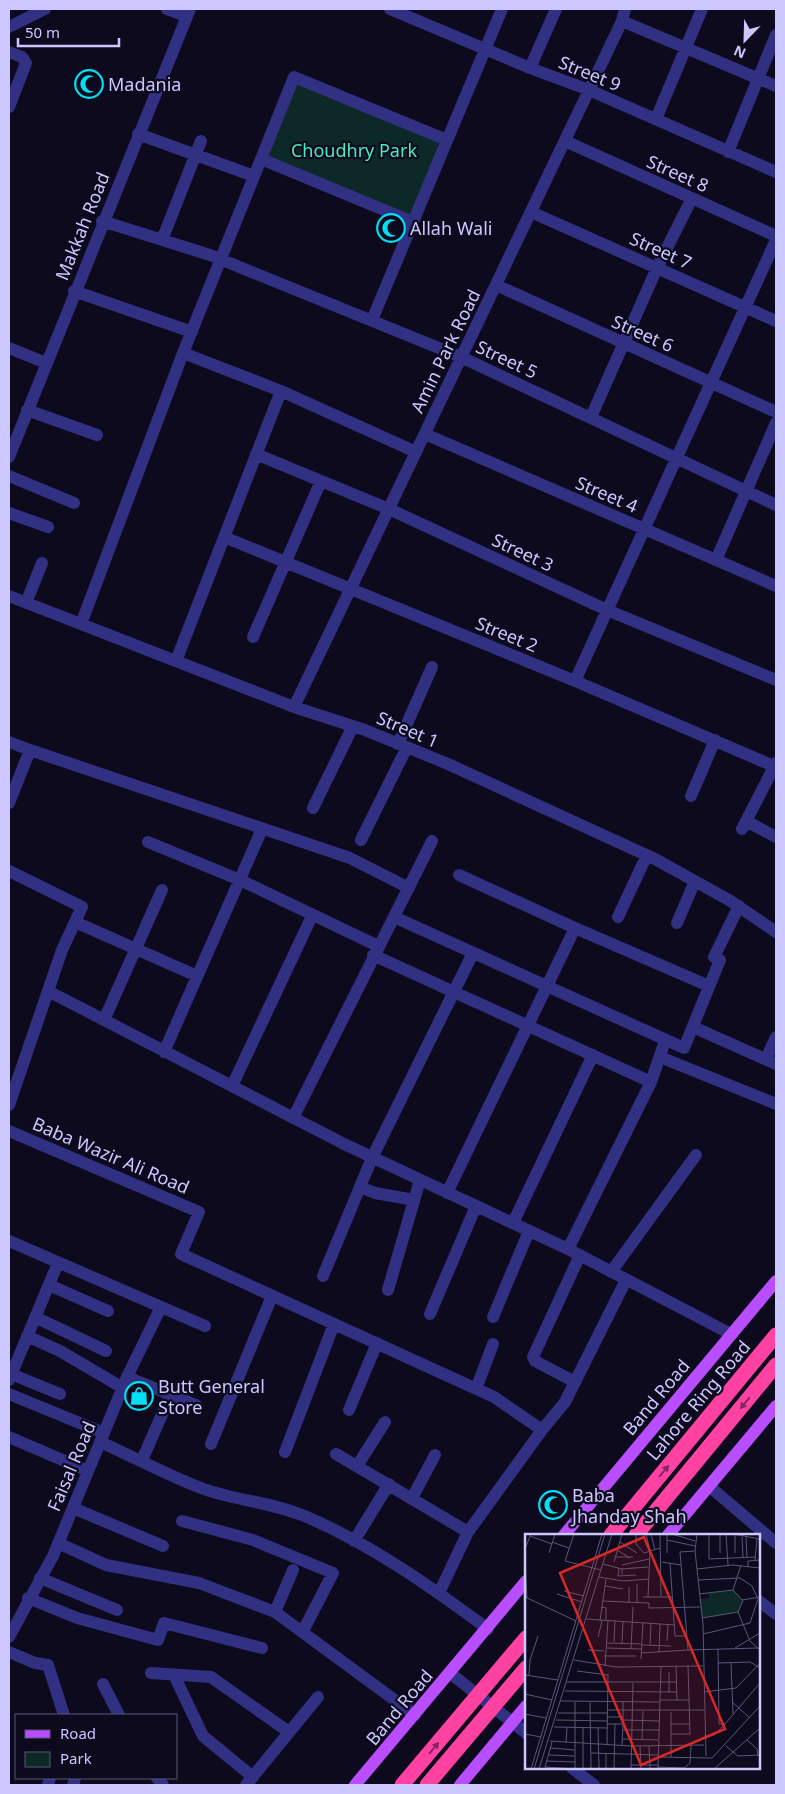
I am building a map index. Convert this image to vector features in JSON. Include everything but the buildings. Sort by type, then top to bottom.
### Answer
[{"type":"highway","name":"Lahore Ring Road","points":[[612,1534],[776,1335]]},
{"type":"highway","points":[[637,1534],[776,1365]]},
{"type":"highway","points":[[402,1785],[525,1639]]},
{"type":"highway","points":[[427,1785],[525,1669]]},
{"type":"main road","name":"Band Road","points":[[565,1534],[776,1281]]},
{"type":"main road","points":[[672,1534],[709,1486],[776,1406]]},
{"type":"main road","name":"Band Road","points":[[355,1785],[488,1629],[525,1582]]},
{"type":"main road","points":[[460,1785],[525,1707]]},
{"type":"street","points":[[9,27],[45,9]]},
{"type":"street","points":[[167,9],[188,12]]},
{"type":"street","name":"Street 9","points":[[390,9],[530,68],[589,90],[776,172]]},
{"type":"street","points":[[372,320],[502,9]]},
{"type":"street","points":[[530,68],[556,9]]},
{"type":"street","points":[[656,119],[702,9]]},
{"type":"street","name":"Makkah Road","points":[[9,457],[102,221],[188,12]]},
{"type":"street","points":[[624,15],[776,86]]},
{"type":"street","name":"Amin Park Road","points":[[294,707],[624,15]]},
{"type":"street","points":[[728,152],[760,78],[776,35]]},
{"type":"street","points":[[9,52],[22,57],[26,63],[9,107]]},
{"type":"street","points":[[81,624],[192,332],[294,77],[447,140]]},
{"type":"street","points":[[138,134],[254,176]]},
{"type":"street","points":[[162,240],[201,141]]},
{"type":"street","name":"Street 8","points":[[564,141],[776,236]]},
{"type":"street","points":[[261,159],[413,222]]},
{"type":"street","points":[[591,417],[657,268],[692,198]]},
{"type":"street","name":"Street 7","points":[[531,212],[776,321]]},
{"type":"street","name":"Street 5","points":[[102,221],[221,259],[462,357],[776,505]]},
{"type":"street","points":[[575,681],[710,383],[747,308],[776,240]]},
{"type":"street","name":"Street 6","points":[[496,285],[776,412]]},
{"type":"street","points":[[74,292],[192,332]]},
{"type":"street","points":[[9,348],[46,363]]},
{"type":"street","points":[[184,353],[281,390],[416,452]]},
{"type":"street","points":[[176,661],[281,390]]},
{"type":"street","points":[[27,410],[97,435]]},
{"type":"street","points":[[716,560],[747,491],[772,442],[776,423]]},
{"type":"street","name":"Street 4","points":[[425,434],[776,586]]},
{"type":"street","name":"Street 3","points":[[256,454],[389,509],[607,610],[776,680]]},
{"type":"street","points":[[9,476],[74,503]]},
{"type":"street","points":[[253,637],[321,481]]},
{"type":"street","points":[[9,513],[48,527]]},
{"type":"street","name":"Street 2","points":[[224,537],[776,766]]},
{"type":"street","points":[[26,603],[42,563]]},
{"type":"street","name":"Street 1","points":[[9,596],[294,707],[353,726],[403,746],[647,855],[739,906],[776,932]]},
{"type":"street","points":[[361,840],[403,746],[432,667]]},
{"type":"street","points":[[313,808],[353,726]]},
{"type":"street","points":[[691,796],[715,740]]},
{"type":"street","points":[[9,742],[350,858],[408,888]]},
{"type":"street","points":[[9,803],[30,750]]},
{"type":"street","points":[[776,766],[744,825],[776,837]]},
{"type":"street","points":[[164,1052],[262,829]]},
{"type":"street","points":[[293,1118],[375,951],[432,841]]},
{"type":"street","points":[[148,842],[240,880],[454,992],[651,1082]]},
{"type":"street","points":[[618,917],[647,855]]},
{"type":"street","points":[[9,872],[82,907],[62,950],[9,1105]]},
{"type":"street","points":[[460,874],[575,928],[709,986]]},
{"type":"street","points":[[677,923],[695,881]]},
{"type":"street","points":[[104,1020],[162,890]]},
{"type":"street","points":[[394,917],[684,1048],[720,960],[714,957],[739,906]]},
{"type":"street","points":[[232,1086],[312,916]]},
{"type":"street","points":[[75,922],[198,976]]},
{"type":"street","points":[[447,1193],[575,928]]},
{"type":"street","points":[[323,1276],[372,1158],[473,953]]},
{"type":"street","points":[[48,991],[372,1158],[568,1249],[731,1334]]},
{"type":"street","points":[[692,1027],[771,1061],[776,1037]]},
{"type":"street","points":[[568,1249],[651,1082],[665,1041]]},
{"type":"street","points":[[513,1223],[593,1055]]},
{"type":"street","points":[[660,1057],[776,1104]]},
{"type":"street","name":"Baba Wazir Ali Road","points":[[9,1130],[198,1212],[181,1254],[272,1296]]},
{"type":"street","points":[[611,1272],[696,1155]]},
{"type":"street","points":[[388,1290],[420,1180]]},
{"type":"street","points":[[360,1187],[375,1193],[414,1200]]},
{"type":"street","points":[[430,1314],[476,1206]]},
{"type":"street","points":[[493,1317],[529,1231]]},
{"type":"street","points":[[9,1242],[205,1326]]},
{"type":"street","points":[[575,1382],[535,1361],[533,1357],[580,1255]]},
{"type":"street","points":[[58,1263],[10,1377],[60,1394]]},
{"type":"street","points":[[439,1593],[468,1532],[542,1430],[565,1402],[626,1280]]},
{"type":"street","points":[[49,1285],[108,1311]]},
{"type":"street","points":[[211,1444],[272,1296],[494,1397],[542,1430]]},
{"type":"street","name":"Faisal Road","points":[[9,1637],[58,1543],[125,1382],[161,1307]]},
{"type":"street","points":[[35,1317],[106,1351]]},
{"type":"street","points":[[284,1452],[334,1324]]},
{"type":"street","points":[[27,1336],[125,1382],[171,1394],[196,1405]]},
{"type":"street","points":[[349,1410],[377,1343]]},
{"type":"street","points":[[476,1389],[493,1344]]},
{"type":"street","points":[[9,1394],[201,1488],[273,1505],[306,1517],[354,1541],[439,1593],[488,1629]]},
{"type":"street","points":[[142,1460],[171,1394]]},
{"type":"street","points":[[357,1466],[385,1422]]},
{"type":"street","points":[[9,1437],[88,1471]]},
{"type":"street","points":[[336,1454],[468,1532]]},
{"type":"street","points":[[412,1498],[435,1455]]},
{"type":"street","points":[[354,1541],[389,1484]]},
{"type":"street","points":[[709,1486],[776,1543]]},
{"type":"street","points":[[73,1508],[163,1546]]},
{"type":"street","points":[[182,1521],[253,1540],[333,1573],[303,1631]]},
{"type":"street","points":[[58,1543],[106,1565],[199,1584],[275,1612],[415,1716]]},
{"type":"street","points":[[275,1612],[293,1570]]},
{"type":"street","points":[[40,1578],[117,1610]]},
{"type":"street","points":[[28,1598],[77,1618],[158,1640],[164,1623],[262,1648]]},
{"type":"street","points":[[760,1602],[776,1614]]},
{"type":"street","points":[[9,1652],[35,1663],[48,1665],[64,1714]]},
{"type":"street","points":[[151,1673],[211,1676],[289,1732]]},
{"type":"street","points":[[450,1673],[525,1732]]},
{"type":"street","points":[[174,1675],[203,1736],[250,1781],[318,1697]]},
{"type":"street","points":[[103,1684],[118,1714]]},
{"type":"street","points":[[573,1769],[594,1785]]},
{"type":"green space","name":"Choudhry Park","points":[[294,77],[447,140],[413,222],[261,159]]},
{"type":"place","name":"Madania","points":[[89,84]]},
{"type":"place","name":"Allah Wali","points":[[391,228]]},
{"type":"place","name":"Butt General Store","points":[[139,1396]]},
{"type":"place","name":"Baba Jhanday Shah","points":[[553,1505]]}]
